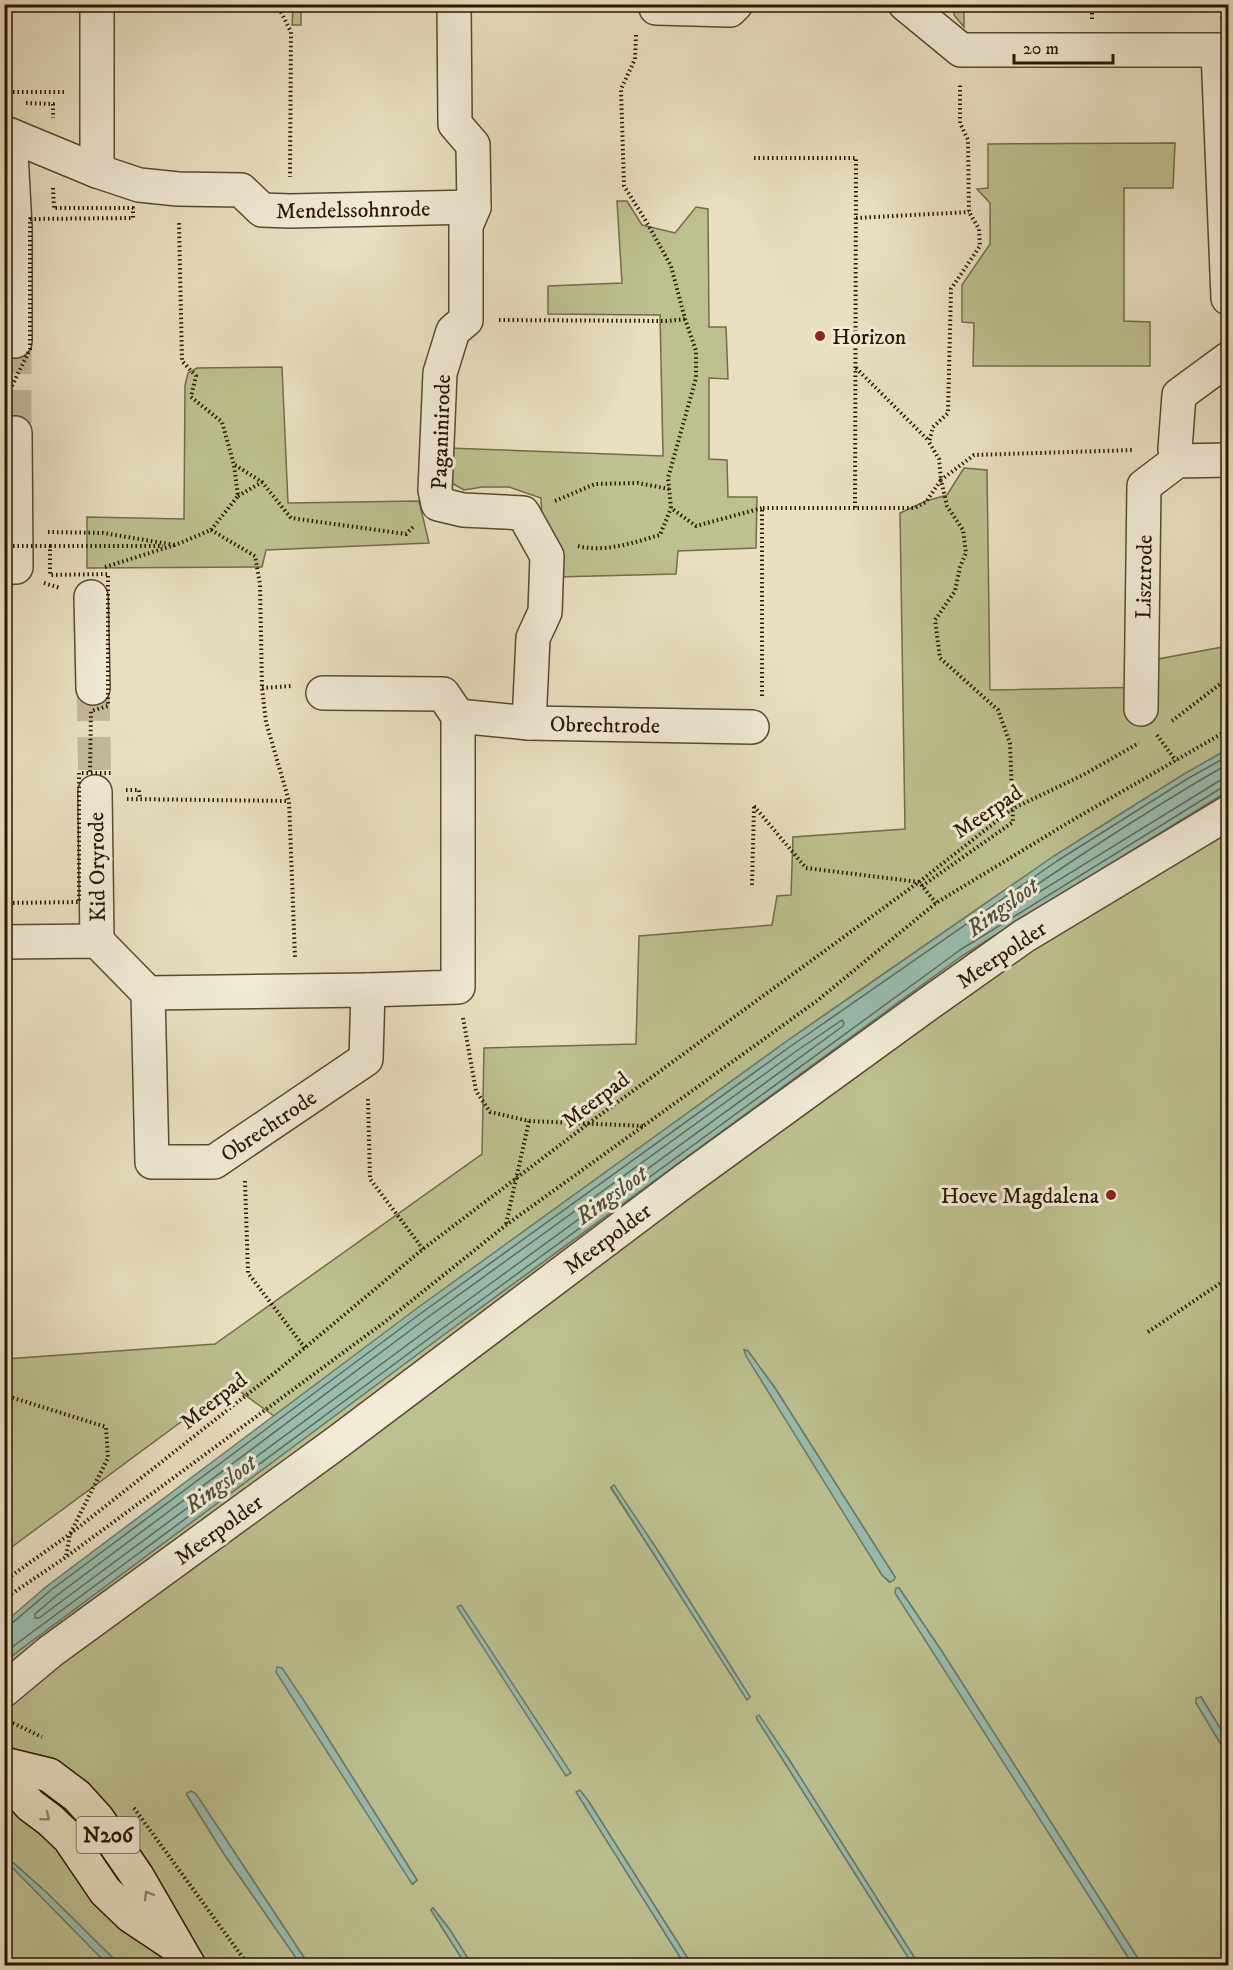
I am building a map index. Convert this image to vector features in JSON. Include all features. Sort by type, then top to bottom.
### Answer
[{"type":"main road","name":"N206","points":[[4,1764],[50,1775],[77,1796],[97,1818],[137,1876],[183,1956]]},
{"type":"main road","name":"N206","points":[[4,1776],[30,1805],[69,1838],[105,1891],[131,1916],[183,1956]]},
{"type":"street","points":[[97,4],[97,171]]},
{"type":"street","points":[[454,4],[455,124],[473,145],[474,207],[466,225],[466,320]]},
{"type":"street","points":[[656,7],[730,10],[736,4]]},
{"type":"street","points":[[905,4],[961,50],[1218,50],[1224,119],[1228,297]]},
{"type":"street","points":[[7,135],[15,227],[15,341]]},
{"type":"street","name":"Mendelssohnrode","points":[[7,135],[139,186],[241,190],[262,210],[474,207]]},
{"type":"street","name":"Paganinirode","points":[[466,320],[453,331],[440,373],[435,490],[438,504],[529,524]]},
{"type":"street","points":[[1228,359],[1179,395],[1176,455],[1228,460]]},
{"type":"street","points":[[10,553],[15,433]]},
{"type":"street","name":"Lisztrode","points":[[1154,723],[1144,486],[1176,455]]},
{"type":"street","points":[[529,524],[547,556],[545,612],[533,638],[529,723]]},
{"type":"street","points":[[91,597],[93,688]]},
{"type":"street","points":[[4,942],[98,941],[148,993],[458,987],[458,716],[443,694],[323,693]]},
{"type":"street","name":"Obrechtrode","points":[[458,716],[529,723],[752,727]]},
{"type":"street","name":"Kid Oryrode","points":[[98,785],[98,941]]},
{"type":"street","name":"Meerpolder","points":[[4,1690],[51,1651],[339,1441],[684,1181],[928,1004],[1024,936],[1228,813]]},
{"type":"street","points":[[366,1059],[368,990]]},
{"type":"street","name":"Obrechtrode","points":[[148,993],[152,1162],[214,1162],[366,1059]]},
{"type":"path","points":[[277,4],[291,32],[290,211]]},
{"type":"path","points":[[529,524],[587,548],[625,545],[660,535],[671,508],[668,478],[696,378],[696,351],[671,266],[624,186],[621,88],[635,59],[636,22],[656,7]]},
{"type":"path","points":[[929,442],[933,427],[948,413],[951,289],[980,246],[979,229],[969,212],[968,140],[960,123],[961,50]]},
{"type":"path","points":[[754,158],[856,158],[855,508]]},
{"type":"path","points":[[178,189],[182,361],[196,376],[191,397],[222,422],[234,465],[238,496]]},
{"type":"path","points":[[4,402],[30,349],[30,219],[133,218],[133,208],[54,208]]},
{"type":"path","points":[[856,218],[969,212]]},
{"type":"path","points":[[466,320],[668,321],[685,319]]},
{"type":"path","points":[[752,885],[754,806],[807,868],[921,884],[1013,822],[1010,742],[998,710],[940,658],[935,620],[955,591],[960,567],[966,553],[963,530],[947,506],[939,459],[929,442],[855,368]]},
{"type":"path","points":[[671,508],[696,526],[762,508],[915,508],[926,502],[941,480],[974,455],[1176,455]]},
{"type":"path","points":[[234,465],[262,482],[291,518],[406,534],[438,504]]},
{"type":"path","points":[[10,553],[29,579],[91,597],[90,571],[176,545],[211,530],[238,496],[262,482]]},
{"type":"path","points":[[529,524],[595,484],[638,483],[669,489]]},
{"type":"path","points":[[752,727],[762,706],[762,508]]},
{"type":"path","points":[[211,530],[255,556],[260,584],[262,688],[267,722],[289,801],[297,991]]},
{"type":"path","points":[[10,553],[103,533],[176,545]]},
{"type":"path","points":[[10,553],[50,546],[176,545]]},
{"type":"path","points":[[50,546],[50,574],[108,574],[108,706],[91,711],[98,785]]},
{"type":"path","name":"Meerpad","points":[[4,1581],[70,1534],[305,1347],[423,1249],[589,1123],[921,884],[1012,809],[1083,776],[1154,723],[1228,678]]},
{"type":"path","points":[[1154,723],[1176,761]]},
{"type":"path","points":[[4,1599],[66,1557],[390,1318],[506,1225],[818,1000],[936,903],[1228,730]]},
{"type":"path","points":[[4,903],[79,902],[79,773],[98,785],[140,799],[289,801]]},
{"type":"path","points":[[139,790],[140,799]]},
{"type":"path","points":[[921,884],[936,903]]},
{"type":"path","points":[[458,987],[476,1091],[490,1112],[529,1121],[644,1126]]},
{"type":"path","points":[[366,1059],[370,1179],[423,1249]]},
{"type":"path","points":[[506,1225],[529,1121]]},
{"type":"path","points":[[243,1141],[248,1273],[305,1347]]},
{"type":"path","points":[[1148,1332],[1228,1278]]},
{"type":"path","points":[[4,1395],[105,1427],[108,1458],[70,1534],[66,1557]]},
{"type":"path","points":[[237,1946],[249,1965]]},
{"type":"green space","points":[[293,5],[301,5],[301,25],[292,25]]},
{"type":"green space","points":[[954,5],[964,5],[964,27],[954,15]]},
{"type":"green space","points":[[1175,143],[1173,188],[1124,188],[1124,321],[1150,322],[1150,366],[973,366],[974,323],[962,322],[962,285],[990,244],[990,203],[977,189],[988,188],[988,144]]},
{"type":"green space","points":[[617,201],[627,201],[642,225],[675,233],[696,207],[708,209],[709,327],[726,327],[728,379],[709,378],[709,459],[727,460],[728,497],[757,497],[756,548],[678,551],[676,574],[555,577],[542,522],[541,498],[509,487],[464,490],[448,481],[448,448],[663,456],[660,315],[548,314],[548,286],[622,283]]},
{"type":"green space","points":[[282,367],[288,503],[419,501],[429,543],[266,550],[262,567],[87,568],[87,517],[184,519],[185,385],[188,373],[197,368]]},
{"type":"green space","points":[[964,468],[987,470],[990,690],[1150,687],[1153,660],[1228,646],[1228,749],[1161,788],[1063,851],[852,996],[737,1077],[274,1416],[231,1385],[5,1552],[5,1359],[215,1344],[482,1154],[484,1048],[636,1044],[639,936],[772,925],[777,896],[791,895],[793,837],[905,829],[900,513],[926,501],[947,495]]},
{"type":"green space","points":[[1228,791],[1228,1741],[1201,1697],[1196,1702],[1228,1756],[1228,1965],[1142,1965],[899,1588],[896,1589],[896,1593],[1133,1965],[919,1965],[788,1758],[757,1719],[913,1965],[692,1965],[580,1791],[577,1793],[685,1965],[472,1965],[433,1908],[431,1910],[466,1965],[309,1965],[196,1794],[191,1791],[187,1795],[224,1854],[301,1965],[120,1965],[9,1859],[7,1862],[108,1965],[5,1966],[5,1661],[442,1336],[963,955]],"holes":[[[745,1350],[775,1388],[895,1577],[889,1582],[882,1575]],[[614,1486],[658,1551],[750,1697],[747,1699],[611,1488]],[[282,1669],[417,1880],[413,1884],[342,1773]]]},
{"type":"water","name":"Ringsloot","points":[[1228,749],[1228,791],[963,955],[442,1336],[5,1661],[5,1622],[47,1586],[416,1309],[787,1041],[1054,856]]},
{"type":"water","points":[[744,1350],[748,1351],[775,1388],[895,1577],[894,1580],[890,1582],[882,1575]]},
{"type":"water","points":[[614,1485],[750,1697],[747,1700],[611,1487]]},
{"type":"water","points":[[896,1588],[899,1588],[941,1650],[1142,1965],[1133,1965],[895,1593]]},
{"type":"water","points":[[461,1605],[571,1773],[566,1776],[457,1607]]},
{"type":"water","points":[[277,1667],[282,1668],[312,1713],[417,1880],[412,1884],[276,1672]]},
{"type":"water","points":[[1201,1697],[1228,1741],[1228,1756],[1196,1703],[1196,1698]]},
{"type":"water","points":[[759,1715],[919,1965],[913,1965],[757,1719]]},
{"type":"water","points":[[580,1790],[692,1965],[685,1965],[576,1792]]},
{"type":"water","points":[[191,1791],[196,1794],[309,1965],[301,1965],[224,1854],[187,1795]]},
{"type":"water","points":[[9,1859],[120,1965],[108,1965],[6,1861]]},
{"type":"water","points":[[433,1908],[472,1965],[466,1965],[431,1910]]},
{"type":"tunnel","points":[[15,341],[15,433]]},
{"type":"tunnel","points":[[93,688],[95,792]]},
{"type":"place","name":"Horizon","points":[[820,336]]},
{"type":"place","name":"Hoeve Magdalena","points":[[1111,1195]]}]
